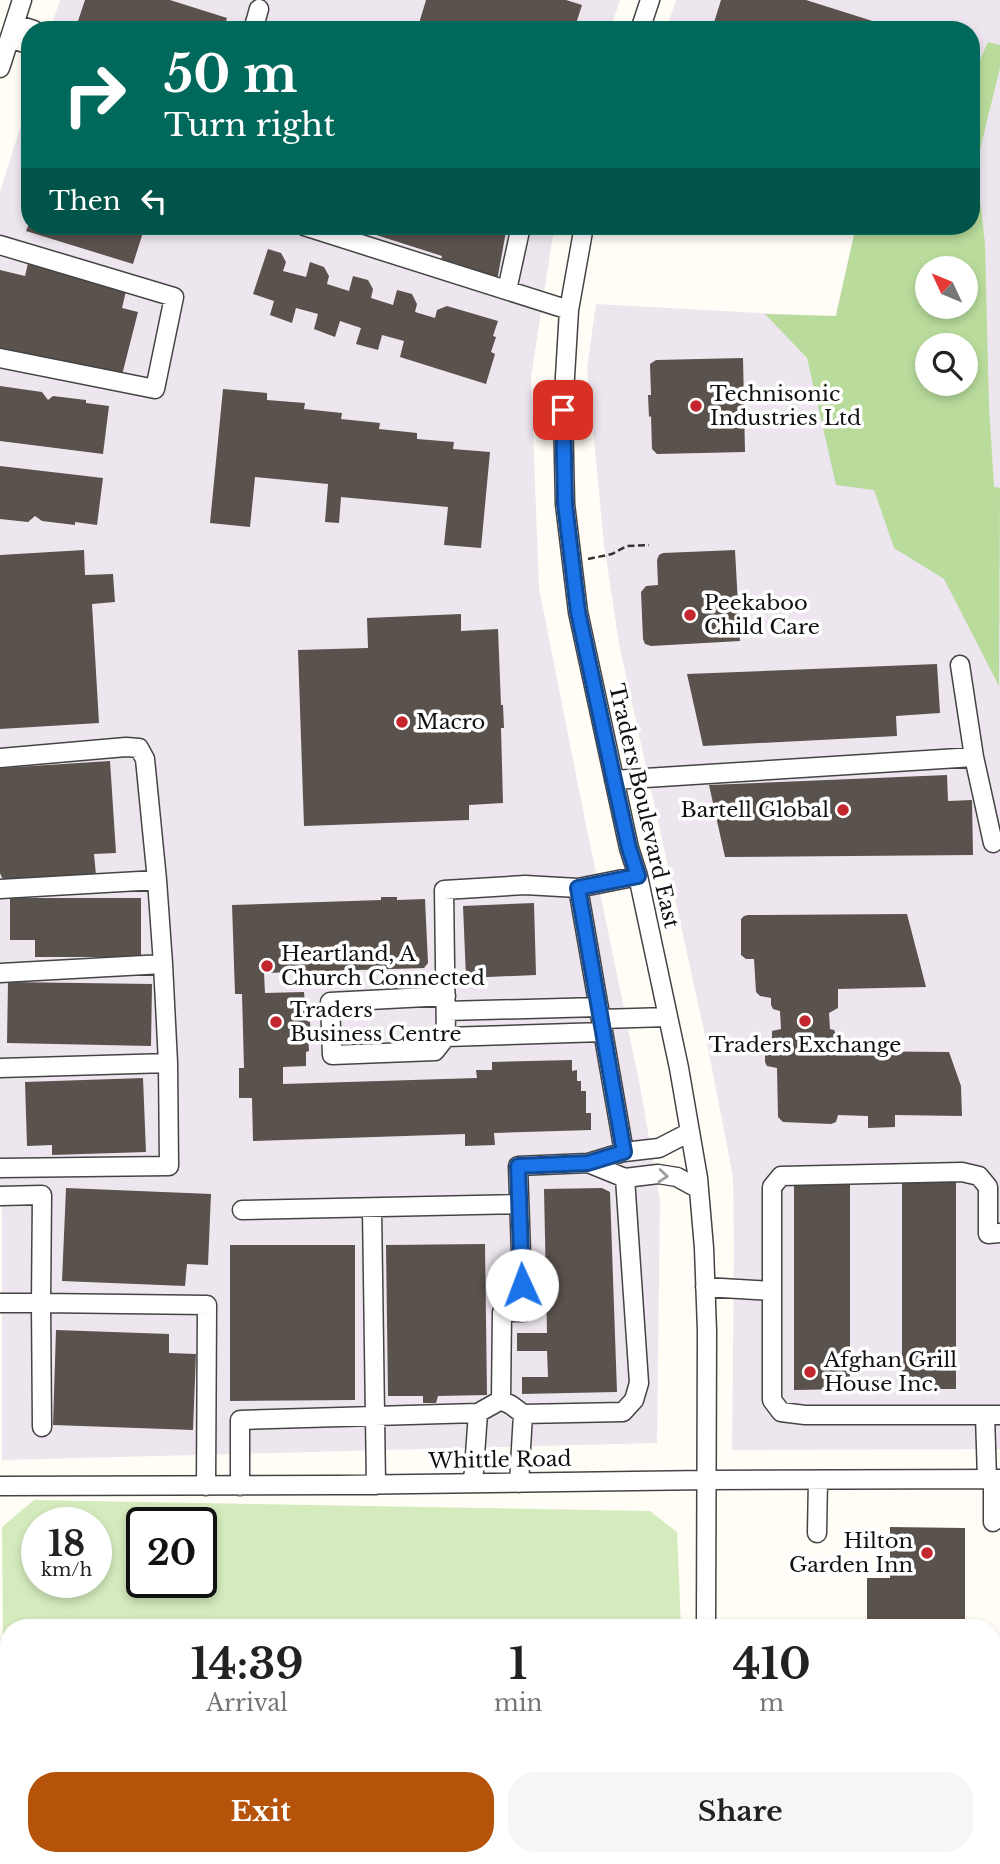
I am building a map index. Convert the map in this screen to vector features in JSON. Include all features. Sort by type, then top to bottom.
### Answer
[{"type":"street","points":[[0,68],[22,0]]},
{"type":"street","points":[[643,21],[650,0]]},
{"type":"street","points":[[256,21],[259,9]]},
{"type":"street","points":[[12,31],[21,31]]},
{"type":"street","points":[[12,31],[21,38]]},
{"type":"street","points":[[333,235],[569,310]]},
{"type":"street","points":[[507,289],[519,235]]},
{"type":"street","name":"Traders Boulevard East","points":[[582,235],[569,310],[563,410],[565,513],[584,645],[679,1068],[699,1189],[707,1331],[706,1619]]},
{"type":"street","points":[[0,245],[174,297],[155,389],[0,358]]},
{"type":"street","points":[[960,666],[974,757],[993,843]]},
{"type":"street","points":[[0,758],[126,747],[139,748],[145,759],[163,964],[169,1166],[0,1168]]},
{"type":"street","points":[[614,780],[974,757]]},
{"type":"street","points":[[601,1019],[446,1004],[330,1002],[332,1055],[435,1051],[446,1037],[446,1004],[444,890],[525,886],[578,888],[638,876]]},
{"type":"street","points":[[0,889],[157,880]]},
{"type":"street","points":[[578,888],[624,1152]]},
{"type":"street","points":[[0,973],[163,964]]},
{"type":"street","points":[[446,1037],[601,1019],[668,1017]]},
{"type":"street","points":[[0,1068],[168,1063]]},
{"type":"street","points":[[501,1400],[502,1312],[523,1312],[518,1166],[588,1163],[624,1152],[659,1148],[690,1132]]},
{"type":"street","points":[[588,1163],[625,1178],[658,1174],[677,1177],[699,1189]]},
{"type":"street","points":[[993,1522],[993,1415],[805,1415],[780,1412],[772,1400],[772,1187],[781,1176],[962,1172],[979,1176],[988,1187],[988,1234],[1000,1233]]},
{"type":"street","points":[[501,1400],[523,1414],[623,1412],[634,1400],[639,1383],[625,1178]]},
{"type":"street","points":[[0,1196],[42,1195],[42,1427]]},
{"type":"street","points":[[242,1210],[519,1204]]},
{"type":"street","points":[[372,1208],[376,1485]]},
{"type":"street","points":[[705,1287],[772,1291]]},
{"type":"street","points":[[0,1303],[207,1305],[206,1486]]},
{"type":"street","points":[[240,1486],[240,1420],[478,1413],[501,1400]]},
{"type":"street","points":[[473,1483],[478,1413]]},
{"type":"street","points":[[519,1483],[523,1414]]},
{"type":"street","name":"Whittle Road","points":[[0,1486],[993,1479]]},
{"type":"street","points":[[817,1533],[818,1480]]},
{"type":"path","points":[[571,562],[612,554],[627,546],[649,545]]},
{"type":"shaded area","points":[[60,0],[620,0],[613,21],[53,21]]},
{"type":"shaded area","points":[[676,0],[1000,0],[1000,1449],[732,1450],[733,1177],[710,1058],[619,644],[604,544],[587,368],[596,304],[835,317],[854,235],[980,235],[980,21],[669,21]]},
{"type":"shaded area","points":[[21,125],[21,235],[554,235],[531,377],[539,588],[640,1086],[660,1201],[657,1443],[2,1460],[0,192]]},
{"type":"green space","points":[[988,42],[1000,45],[1000,68],[980,150],[980,60]]},
{"type":"green space","points":[[980,200],[985,243],[994,487],[1000,488],[999,686],[944,579],[894,548],[874,490],[836,485],[807,358],[765,314],[836,316],[854,235],[980,235]]},
{"type":"green space","points":[[34,1500],[650,1511],[677,1532],[681,1619],[3,1619],[2,1527],[21,1511],[21,1598],[112,1598],[112,1507],[26,1507]]},
{"type":"building","points":[[85,0],[170,0],[227,18],[226,21],[78,21]]},
{"type":"building","points":[[426,0],[566,0],[582,5],[577,21],[420,21]]},
{"type":"building","points":[[721,0],[806,0],[872,21],[714,21]]},
{"type":"building","points":[[39,235],[142,235],[133,264]]},
{"type":"building","points":[[376,235],[505,235],[497,281],[440,264],[442,256]]},
{"type":"building","points":[[268,249],[281,253],[286,262],[283,271],[306,277],[310,262],[324,267],[329,276],[327,284],[349,291],[353,276],[368,280],[373,289],[371,298],[393,305],[397,290],[412,294],[417,304],[415,312],[435,318],[437,310],[447,306],[498,321],[491,352],[495,354],[486,384],[400,357],[404,341],[382,335],[378,350],[356,344],[361,328],[340,321],[335,337],[314,329],[318,314],[296,308],[292,323],[270,315],[274,301],[253,294]]},
{"type":"building","points":[[28,263],[127,287],[122,308],[138,312],[121,379],[0,349],[0,270],[25,276]]},
{"type":"building","name":"Technisonic Industries Ltd","points":[[743,358],[745,452],[657,454],[652,449],[651,416],[649,417],[650,364],[656,360]]},
{"type":"building","points":[[0,386],[42,392],[48,400],[53,396],[109,406],[103,454],[0,441]]},
{"type":"building","points":[[223,389],[267,393],[267,400],[305,403],[304,409],[342,413],[341,419],[380,423],[379,429],[417,433],[417,439],[454,442],[453,449],[490,452],[481,548],[444,545],[448,507],[341,497],[339,523],[325,522],[328,484],[255,477],[250,527],[210,523]]},
{"type":"building","points":[[0,466],[103,478],[97,525],[42,521],[35,516],[28,522],[0,519]]},
{"type":"building","points":[[84,550],[85,575],[113,574],[115,602],[92,604],[99,723],[0,729],[0,555]]},
{"type":"building","name":"Peekaboo Child Care","points":[[735,550],[740,641],[651,646],[645,644],[641,592],[646,586],[658,585],[659,555]]},
{"type":"building","name":"Macro","points":[[461,614],[461,631],[498,629],[504,728],[501,728],[503,803],[469,805],[469,820],[304,826],[298,650],[368,648],[367,618]]},
{"type":"building","points":[[937,664],[940,713],[896,716],[897,736],[703,746],[687,674]]},
{"type":"building","points":[[110,761],[116,853],[94,854],[96,875],[7,881],[2,878],[0,768]]},
{"type":"building","name":"Bartell Global","points":[[947,775],[948,801],[972,800],[973,855],[725,857],[709,785]]},
{"type":"building","name":"Traders Business Centre","points":[[381,897],[397,897],[397,900],[425,899],[428,963],[424,968],[264,973],[265,993],[304,992],[305,1005],[308,1008],[307,1021],[310,1022],[311,1035],[308,1035],[306,1066],[283,1067],[283,1084],[477,1078],[476,1070],[492,1070],[492,1062],[572,1060],[572,1071],[577,1070],[581,1091],[586,1091],[586,1113],[591,1113],[591,1130],[494,1133],[495,1145],[465,1146],[465,1134],[253,1141],[252,1098],[239,1098],[239,1068],[244,1068],[242,994],[235,994],[232,905],[381,900]]},
{"type":"building","points":[[10,898],[141,898],[141,957],[35,957],[35,940],[10,940]]},
{"type":"building","points":[[534,903],[536,975],[466,978],[463,906]]},
{"type":"building","name":"Traders Exchange","points":[[907,914],[926,987],[838,989],[838,1008],[829,1013],[830,1029],[836,1034],[836,1051],[949,1052],[961,1086],[962,1116],[895,1115],[895,1127],[868,1128],[868,1116],[838,1115],[836,1122],[831,1124],[783,1122],[778,1117],[777,1068],[767,1066],[765,1062],[765,1046],[772,1042],[772,1031],[781,1029],[780,1011],[773,1009],[771,998],[760,996],[756,992],[754,959],[746,959],[741,955],[741,919],[748,915]]},
{"type":"building","points":[[8,982],[152,984],[151,1046],[7,1043]]},
{"type":"building","points":[[143,1078],[146,1152],[52,1155],[52,1145],[27,1146],[25,1082]]},
{"type":"building","points":[[902,1182],[956,1182],[956,1389],[902,1389]]},
{"type":"building","points":[[794,1183],[850,1183],[850,1389],[794,1390]]},
{"type":"building","points":[[66,1188],[211,1194],[208,1265],[187,1264],[185,1286],[62,1281]]},
{"type":"building","points":[[602,1188],[610,1192],[617,1392],[522,1394],[522,1377],[548,1377],[547,1351],[517,1351],[517,1333],[547,1333],[544,1189]]},
{"type":"building","points":[[485,1244],[487,1395],[438,1396],[436,1403],[423,1403],[423,1396],[388,1396],[386,1245]]},
{"type":"building","points":[[230,1245],[355,1245],[355,1400],[230,1401]]},
{"type":"building","points":[[56,1330],[169,1334],[169,1353],[196,1354],[193,1430],[53,1425]]},
{"type":"building","name":"Hilton Garden Inn","points":[[890,1527],[965,1528],[965,1619],[867,1619],[867,1578],[890,1578]]},
{"type":"place","name":"Technisonic Industries Ltd","points":[[696,406]]},
{"type":"place","name":"Peekaboo Child Care","points":[[690,615]]},
{"type":"place","name":"Macro","points":[[402,722]]},
{"type":"place","name":"Bartell Global","points":[[843,810]]},
{"type":"place","name":"Heartland, A Church Connected","points":[[267,966]]},
{"type":"place","name":"Traders Exchange","points":[[805,1021]]},
{"type":"place","name":"Traders Business Centre","points":[[276,1022]]},
{"type":"place","name":"Afghan Grill House Inc.","points":[[810,1372]]},
{"type":"place","name":"Hilton Garden Inn","points":[[927,1553]]},
{"type":"route","points":[[522,1285],[518,1166],[588,1163],[624,1152],[578,888],[638,876],[629,848],[578,612],[565,504],[563,410]]}]
